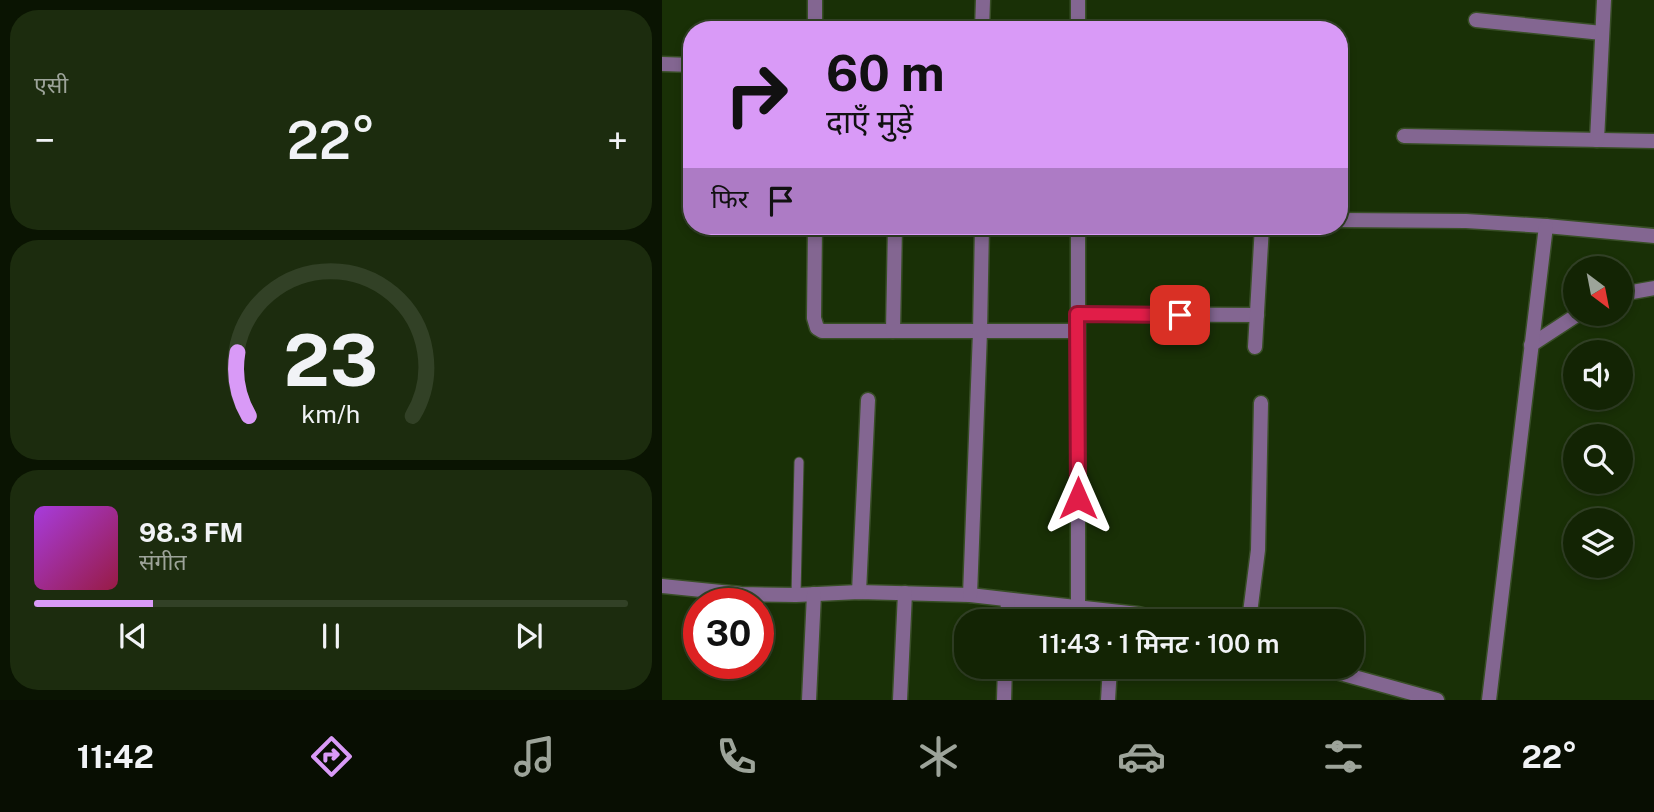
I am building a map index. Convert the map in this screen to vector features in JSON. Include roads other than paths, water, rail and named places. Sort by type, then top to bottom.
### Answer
[{"type":"street","points":[[815,0],[815,21]]},
{"type":"street","points":[[982,21],[983,0]]},
{"type":"street","points":[[1078,0],[1078,21]]},
{"type":"street","points":[[1597,140],[1604,0]]},
{"type":"street","points":[[1476,20],[1602,33]]},
{"type":"street","points":[[662,64],[683,65]]},
{"type":"street","points":[[1404,136],[1654,141]]},
{"type":"street","points":[[1348,220],[1466,221],[1654,236]]},
{"type":"street","points":[[1489,700],[1546,226]]},
{"type":"street","points":[[815,235],[814,318],[817,328],[826,331],[1077,331]]},
{"type":"street","points":[[893,331],[895,235]]},
{"type":"street","points":[[970,595],[982,235]]},
{"type":"street","points":[[662,586],[741,594],[859,592],[970,595],[1078,609],[1078,235]]},
{"type":"street","points":[[1255,347],[1261,235]]},
{"type":"street","points":[[1633,292],[1654,288]]},
{"type":"street","points":[[1077,314],[1257,315]]},
{"type":"street","points":[[1531,345],[1563,324]]},
{"type":"street","points":[[859,592],[868,400]]},
{"type":"street","points":[[1251,609],[1258,550],[1261,403]]},
{"type":"street","points":[[900,700],[905,593]]},
{"type":"street","points":[[808,700],[814,594]]},
{"type":"street","points":[[1007,600],[1007,609]]},
{"type":"street","points":[[1004,700],[1005,679]]},
{"type":"street","points":[[1108,700],[1109,679]]},
{"type":"street","points":[[1360,679],[1430,699]]},
{"type":"lane","points":[[796,595],[798,462]]}]
